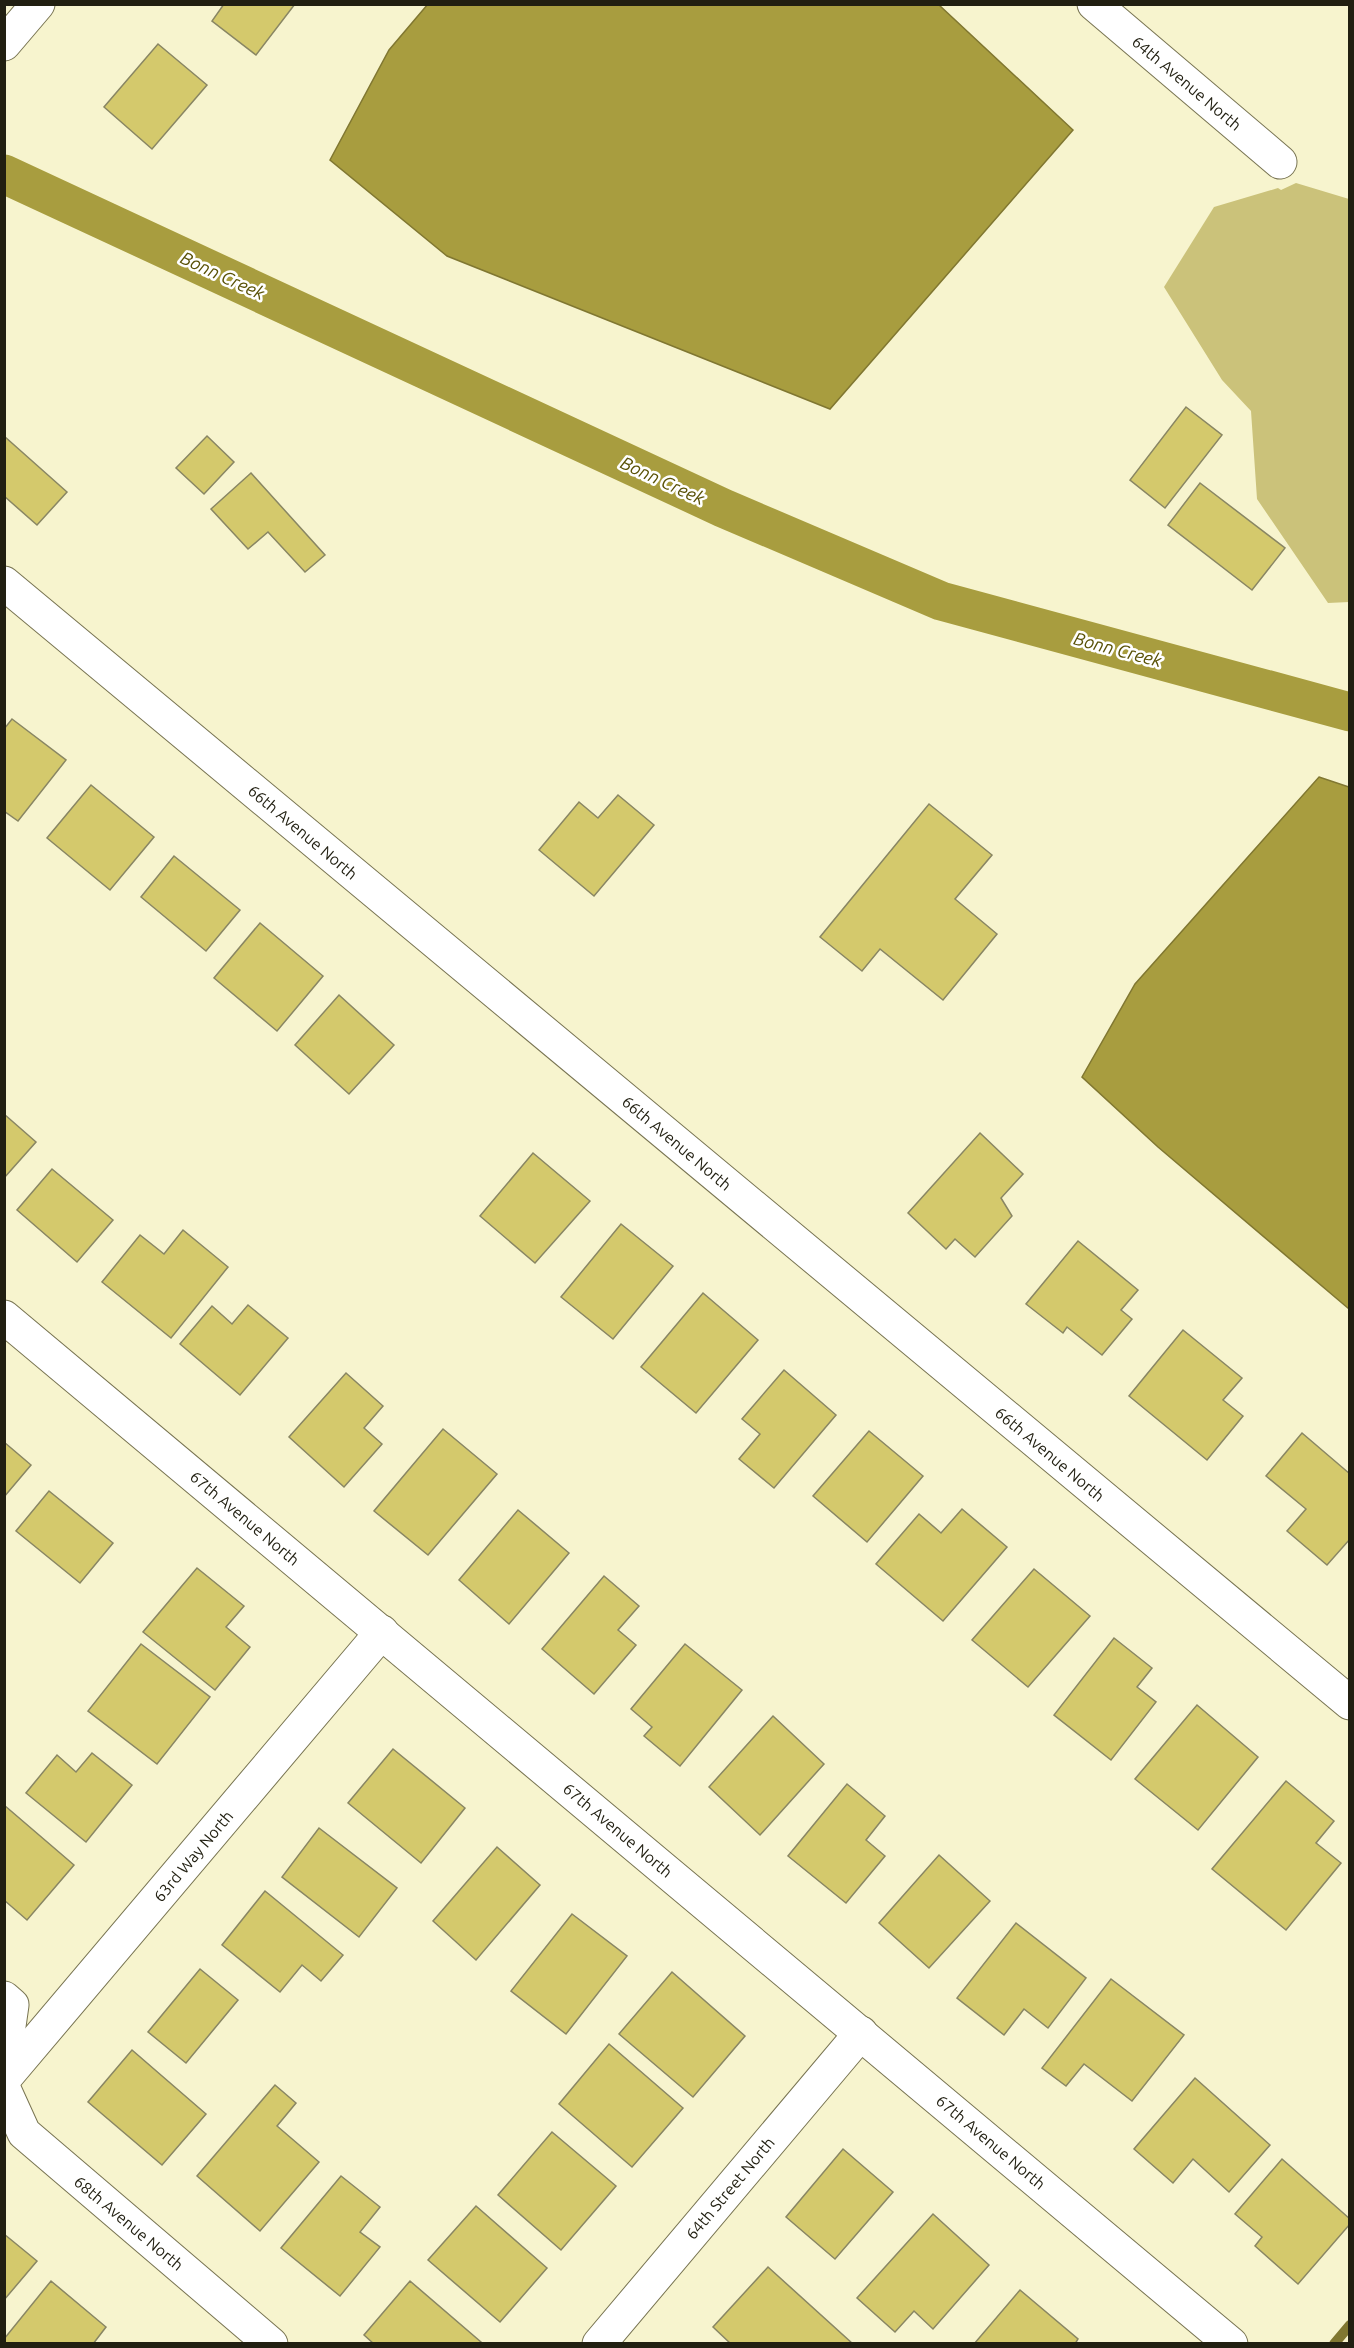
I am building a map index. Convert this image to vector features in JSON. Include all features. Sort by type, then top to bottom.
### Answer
[{"type":"street","points":[[4,44],[38,4]]},
{"type":"street","name":"64th Avenue North","points":[[1094,4],[1280,162]]},
{"type":"street","name":"66th Avenue North","points":[[4,583],[1350,1703]]},
{"type":"street","name":"67th Avenue North","points":[[4,1317],[1231,2343]]},
{"type":"street","name":"63rd Way North","points":[[4,2079],[382,1632]]},
{"type":"street","points":[[4,1998],[12,2005],[4,2061]]},
{"type":"street","name":"64th Street North","points":[[599,2343],[861,2033]]},
{"type":"street","name":"68th Avenue North","points":[[4,2089],[24,2133],[271,2343]]},
{"type":"shaded area","points":[[428,4],[939,5],[1073,130],[830,409],[447,256],[330,160],[389,50]]},
{"type":"shaded area","points":[[1296,183],[1349,199],[1349,602],[1328,603],[1257,499],[1251,411],[1222,380],[1164,287],[1214,207],[1278,188],[1281,190]]},
{"type":"shaded area","points":[[1319,777],[1349,787],[1349,1309],[1158,1147],[1082,1077],[1135,984]]},
{"type":"building","points":[[224,4],[295,4],[256,55],[212,21]]},
{"type":"building","points":[[158,44],[207,85],[152,149],[104,107]]},
{"type":"building","points":[[1186,407],[1222,435],[1165,508],[1130,480]]},
{"type":"building","points":[[4,436],[67,492],[37,525],[4,496]]},
{"type":"building","points":[[207,436],[234,462],[204,494],[176,468]]},
{"type":"building","points":[[251,473],[325,555],[305,572],[268,532],[248,549],[211,509]]},
{"type":"building","points":[[1200,483],[1285,548],[1252,590],[1168,525]]},
{"type":"building","points":[[12,719],[66,760],[18,821],[4,811],[4,729]]},
{"type":"building","points":[[91,785],[154,837],[110,890],[47,838]]},
{"type":"building","points":[[618,795],[654,825],[594,896],[539,850],[579,802],[598,818]]},
{"type":"building","points":[[929,804],[992,855],[955,899],[997,934],[943,1000],[880,949],[862,971],[820,937]]},
{"type":"building","points":[[174,856],[240,910],[206,951],[141,897]]},
{"type":"building","points":[[260,923],[323,976],[277,1031],[214,978]]},
{"type":"building","points":[[339,995],[394,1045],[349,1094],[295,1045]]},
{"type":"building","points":[[4,1114],[36,1142],[4,1178]]},
{"type":"building","points":[[980,1133],[1023,1174],[1001,1198],[1012,1216],[975,1257],[955,1239],[946,1249],[908,1213]]},
{"type":"building","points":[[533,1153],[590,1201],[535,1263],[480,1216]]},
{"type":"building","points":[[52,1169],[113,1220],[77,1262],[17,1210]]},
{"type":"building","points":[[621,1224],[673,1266],[613,1339],[561,1297]]},
{"type":"building","points":[[183,1230],[228,1267],[171,1338],[102,1282],[140,1235],[164,1254]]},
{"type":"building","points":[[1078,1241],[1138,1290],[1121,1310],[1132,1319],[1102,1355],[1067,1327],[1063,1333],[1026,1304]]},
{"type":"building","points":[[703,1293],[758,1340],[696,1413],[641,1367]]},
{"type":"building","points":[[248,1305],[288,1338],[240,1395],[180,1344],[212,1306],[232,1324]]},
{"type":"building","points":[[1183,1330],[1242,1378],[1223,1400],[1243,1416],[1207,1460],[1129,1396]]},
{"type":"building","points":[[784,1370],[836,1415],[774,1488],[739,1459],[760,1434],[742,1419]]},
{"type":"building","points":[[346,1373],[383,1406],[364,1428],[382,1444],[344,1487],[289,1437]]},
{"type":"building","points":[[443,1429],[497,1474],[428,1555],[374,1511]]},
{"type":"building","points":[[869,1431],[923,1476],[867,1542],[813,1496]]},
{"type":"building","points":[[1302,1433],[1350,1474],[1350,1539],[1327,1565],[1287,1531],[1306,1509],[1266,1476]]},
{"type":"building","points":[[4,1442],[31,1465],[4,1497]]},
{"type":"building","points":[[49,1491],[113,1543],[80,1583],[16,1531]]},
{"type":"building","points":[[962,1509],[1007,1547],[943,1621],[876,1564],[919,1514],[941,1533]]},
{"type":"building","points":[[518,1510],[569,1553],[509,1624],[459,1580]]},
{"type":"building","points":[[197,1568],[244,1606],[226,1627],[250,1647],[215,1690],[143,1632]]},
{"type":"building","points":[[1034,1569],[1090,1616],[1028,1687],[972,1640]]},
{"type":"building","points":[[604,1576],[639,1606],[618,1630],[636,1645],[594,1694],[542,1649]]},
{"type":"building","points":[[1114,1638],[1152,1668],[1137,1687],[1156,1702],[1111,1760],[1054,1715]]},
{"type":"building","points":[[141,1644],[210,1697],[157,1764],[88,1711]]},
{"type":"building","points":[[685,1644],[742,1690],[680,1766],[644,1736],[652,1727],[631,1709]]},
{"type":"building","points":[[1197,1705],[1258,1757],[1198,1830],[1135,1779]]},
{"type":"building","points":[[773,1716],[824,1764],[760,1835],[709,1787]]},
{"type":"building","points":[[393,1749],[465,1808],[421,1863],[348,1803]]},
{"type":"building","points":[[92,1753],[132,1785],[86,1842],[26,1793],[57,1755],[76,1772]]},
{"type":"building","points":[[1286,1781],[1334,1821],[1316,1843],[1341,1863],[1286,1930],[1212,1869]]},
{"type":"building","points":[[847,1784],[885,1816],[866,1840],[885,1856],[846,1903],[788,1856]]},
{"type":"building","points":[[4,1805],[74,1865],[27,1920],[4,1900]]},
{"type":"building","points":[[319,1828],[397,1888],[359,1937],[282,1877]]},
{"type":"building","points":[[497,1847],[540,1885],[476,1960],[433,1921]]},
{"type":"building","points":[[939,1855],[990,1901],[929,1968],[879,1923]]},
{"type":"building","points":[[265,1891],[343,1955],[321,1981],[302,1965],[280,1992],[222,1945]]},
{"type":"building","points":[[572,1914],[627,1956],[566,2034],[511,1991]]},
{"type":"building","points":[[1016,1923],[1086,1978],[1048,2028],[1024,2009],[1004,2035],[957,1998]]},
{"type":"building","points":[[200,1969],[238,2000],[186,2063],[148,2032]]},
{"type":"building","points":[[672,1972],[745,2036],[693,2097],[619,2034]]},
{"type":"building","points":[[1111,1979],[1184,2035],[1132,2101],[1084,2064],[1066,2086],[1042,2068]]},
{"type":"building","points":[[609,2044],[683,2108],[632,2167],[559,2104]]},
{"type":"building","points":[[132,2050],[206,2114],[162,2165],[88,2102]]},
{"type":"building","points":[[1195,2078],[1270,2145],[1229,2192],[1193,2159],[1173,2183],[1134,2149]]},
{"type":"building","points":[[275,2085],[296,2103],[277,2126],[319,2162],[260,2231],[197,2176]]},
{"type":"building","points":[[552,2132],[616,2186],[561,2250],[498,2195]]},
{"type":"building","points":[[843,2149],[893,2192],[835,2259],[786,2217]]},
{"type":"building","points":[[1282,2159],[1350,2219],[1350,2224],[1298,2284],[1255,2246],[1262,2237],[1235,2214]]},
{"type":"building","points":[[341,2176],[380,2207],[360,2232],[380,2247],[340,2296],[281,2248]]},
{"type":"building","points":[[476,2206],[547,2268],[500,2322],[428,2260]]},
{"type":"building","points":[[933,2214],[989,2265],[933,2329],[914,2311],[895,2332],[857,2298]]},
{"type":"building","points":[[4,2234],[37,2261],[4,2300]]},
{"type":"building","points":[[768,2267],[853,2344],[731,2344],[713,2327]]},
{"type":"building","points":[[51,2281],[106,2327],[93,2344],[4,2344],[4,2339]]},
{"type":"building","points":[[410,2281],[481,2342],[479,2344],[374,2344],[364,2335]]},
{"type":"building","points":[[1020,2290],[1078,2339],[1075,2344],[974,2344]]},
{"type":"waterway","name":"Bonn Creek","points":[[4,174],[723,508],[941,601],[1350,712]]},
{"type":"waterway","points":[[1334,2344],[1350,2325]]}]
